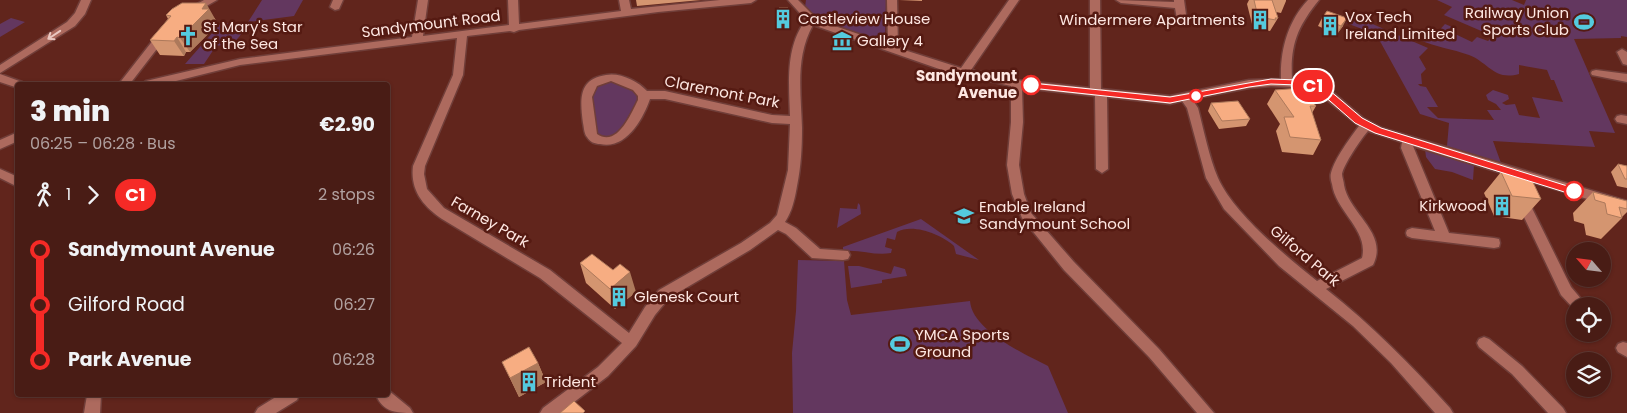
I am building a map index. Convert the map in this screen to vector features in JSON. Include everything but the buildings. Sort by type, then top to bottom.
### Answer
[{"type":"street","points":[[0,70],[71,24],[80,14],[86,0],[91,0]]},
{"type":"street","points":[[125,82],[176,20],[212,0]]},
{"type":"street","points":[[417,40],[423,0]]},
{"type":"street","points":[[513,0],[514,29]]},
{"type":"street","points":[[624,0],[626,14]]},
{"type":"street","name":"Sandymount Road","points":[[158,82],[240,62],[751,0]]},
{"type":"street","points":[[796,0],[812,20],[893,50],[964,73],[1016,84],[1151,99],[1185,98],[1249,84],[1287,82],[1308,85],[1326,92],[1366,125],[1408,140],[1627,206]]},
{"type":"street","points":[[892,0],[893,50]]},
{"type":"street","points":[[964,73],[977,50],[1014,0]]},
{"type":"street","points":[[1095,0],[1102,169]]},
{"type":"street","points":[[1121,0],[1132,2],[1179,2],[1182,22]]},
{"type":"street","points":[[1287,82],[1286,68],[1293,33],[1304,10],[1314,0]]},
{"type":"street","points":[[548,413],[609,366],[631,342],[657,301],[664,294],[768,233],[777,224],[785,208],[794,164],[796,141],[796,55],[808,23],[812,20]]},
{"type":"street","name":"Farney Park","points":[[462,35],[458,75],[419,164],[417,178],[423,194],[432,206],[446,216],[545,274],[631,342]]},
{"type":"street","points":[[1596,72],[1627,78]]},
{"type":"street","name":"Claremont Park","points":[[612,77],[638,87],[644,95],[644,100],[622,136],[610,141],[601,141],[592,137],[586,93],[590,85],[612,77]]},
{"type":"street","points":[[0,78],[15,84]]},
{"type":"street","points":[[1016,84],[1018,95],[1017,122],[1012,165],[1018,194],[1026,215],[1069,266],[1154,353],[1206,413]]},
{"type":"street","name":"Claremont Park","points":[[644,95],[665,95],[772,119],[795,120]]},
{"type":"street","name":"Gilford Park","points":[[1185,98],[1192,108],[1212,178],[1228,206],[1284,262],[1358,322],[1396,359],[1445,413]]},
{"type":"street","points":[[1317,287],[1368,260],[1371,248],[1367,234],[1345,203],[1339,191],[1336,174],[1354,140],[1366,125]]},
{"type":"street","points":[[0,145],[15,138]]},
{"type":"street","points":[[1408,140],[1407,148],[1444,237]]},
{"type":"street","points":[[1512,172],[1514,182],[1566,291],[1572,297]]},
{"type":"street","points":[[0,173],[15,181]]},
{"type":"street","points":[[777,224],[790,231],[817,254],[843,254]]},
{"type":"street","points":[[1412,233],[1494,243]]},
{"type":"street","points":[[1484,343],[1517,370],[1558,413]]},
{"type":"street","points":[[92,413],[94,397]]},
{"type":"street","points":[[263,413],[289,397]]},
{"type":"street","points":[[385,397],[405,413]]},
{"type":"shaded area","points":[[262,0],[303,0],[294,16],[248,22]]},
{"type":"shaded area","points":[[806,0],[886,0],[885,41],[881,42],[812,16],[805,7]]},
{"type":"shaded area","points":[[1437,0],[1512,0],[1524,5],[1526,0],[1627,0],[1627,37],[1574,39],[1615,133],[1589,131],[1595,147],[1493,141],[1501,163],[1447,146],[1449,123],[1420,114],[1381,43],[1373,33],[1346,23],[1354,16],[1428,48],[1419,57],[1426,69],[1421,74],[1422,84],[1418,84],[1426,87],[1438,107],[1427,107],[1438,118],[1494,120],[1487,110],[1501,110],[1496,104],[1488,100],[1486,95],[1493,90],[1508,95],[1509,99],[1502,103],[1506,105],[1515,104],[1519,115],[1540,118],[1532,97],[1563,102],[1554,80],[1551,80],[1547,70],[1519,65],[1519,74],[1503,75],[1469,55],[1420,40],[1428,32],[1435,35],[1445,24],[1457,29],[1453,33],[1472,42],[1477,37],[1488,41],[1493,36],[1444,15],[1452,7]]},
{"type":"shaded area","points":[[11,18],[25,22],[0,37],[0,24]]},
{"type":"shaded area","points":[[221,23],[247,24],[235,41],[216,46],[204,64],[185,64]]},
{"type":"shaded area","points":[[603,81],[615,81],[637,92],[639,97],[618,135],[607,138],[596,135],[591,89]]},
{"type":"shaded area","points":[[1425,149],[1474,165],[1473,180],[1452,172],[1435,169],[1426,157]]},
{"type":"shaded area","points":[[858,203],[861,214],[837,228],[840,208],[857,209]]},
{"type":"shaded area","points":[[921,219],[979,260],[956,254],[954,246],[935,234],[911,229],[897,232],[895,240],[887,238],[885,247],[892,249],[891,253],[843,251],[843,247]]},
{"type":"shaded area","name":"YMCA Sports Ground","points":[[798,260],[844,261],[847,300],[851,315],[970,301],[973,312],[989,331],[1013,348],[1048,366],[1068,413],[793,413],[792,353]]},
{"type":"shaded area","points":[[848,266],[859,266],[891,274],[894,266],[905,269],[907,276],[882,280],[882,283],[851,288]]},
{"type":"bus line","name":"C1","points":[[1031,85],[1170,100],[1249,84],[1271,82],[1298,83],[1316,87],[1326,92],[1359,120],[1378,131],[1574,191]]},
{"type":"place","name":"Castleview House","points":[[783,19]]},
{"type":"place","name":"Windermere Apartments","points":[[1260,20]]},
{"type":"place","name":"Railway Union Sports Club","points":[[1584,22]]},
{"type":"place","name":"Vox Tech Ireland Limited","points":[[1330,26]]},
{"type":"place","name":"St Mary's Star of the Sea","points":[[188,36]]},
{"type":"place","name":"Gallery 4","points":[[842,41]]},
{"type":"place","name":"Sandymount Avenue","points":[[1031,85]]},
{"type":"place","name":"Kirkwood","points":[[1502,206]]},
{"type":"place","name":"Enable Ireland Sandymount School","points":[[964,216]]},
{"type":"place","name":"Glenesk Court","points":[[619,297]]},
{"type":"place","name":"YMCA Sports Ground","points":[[900,344]]},
{"type":"place","name":"Trident","points":[[529,382]]}]
